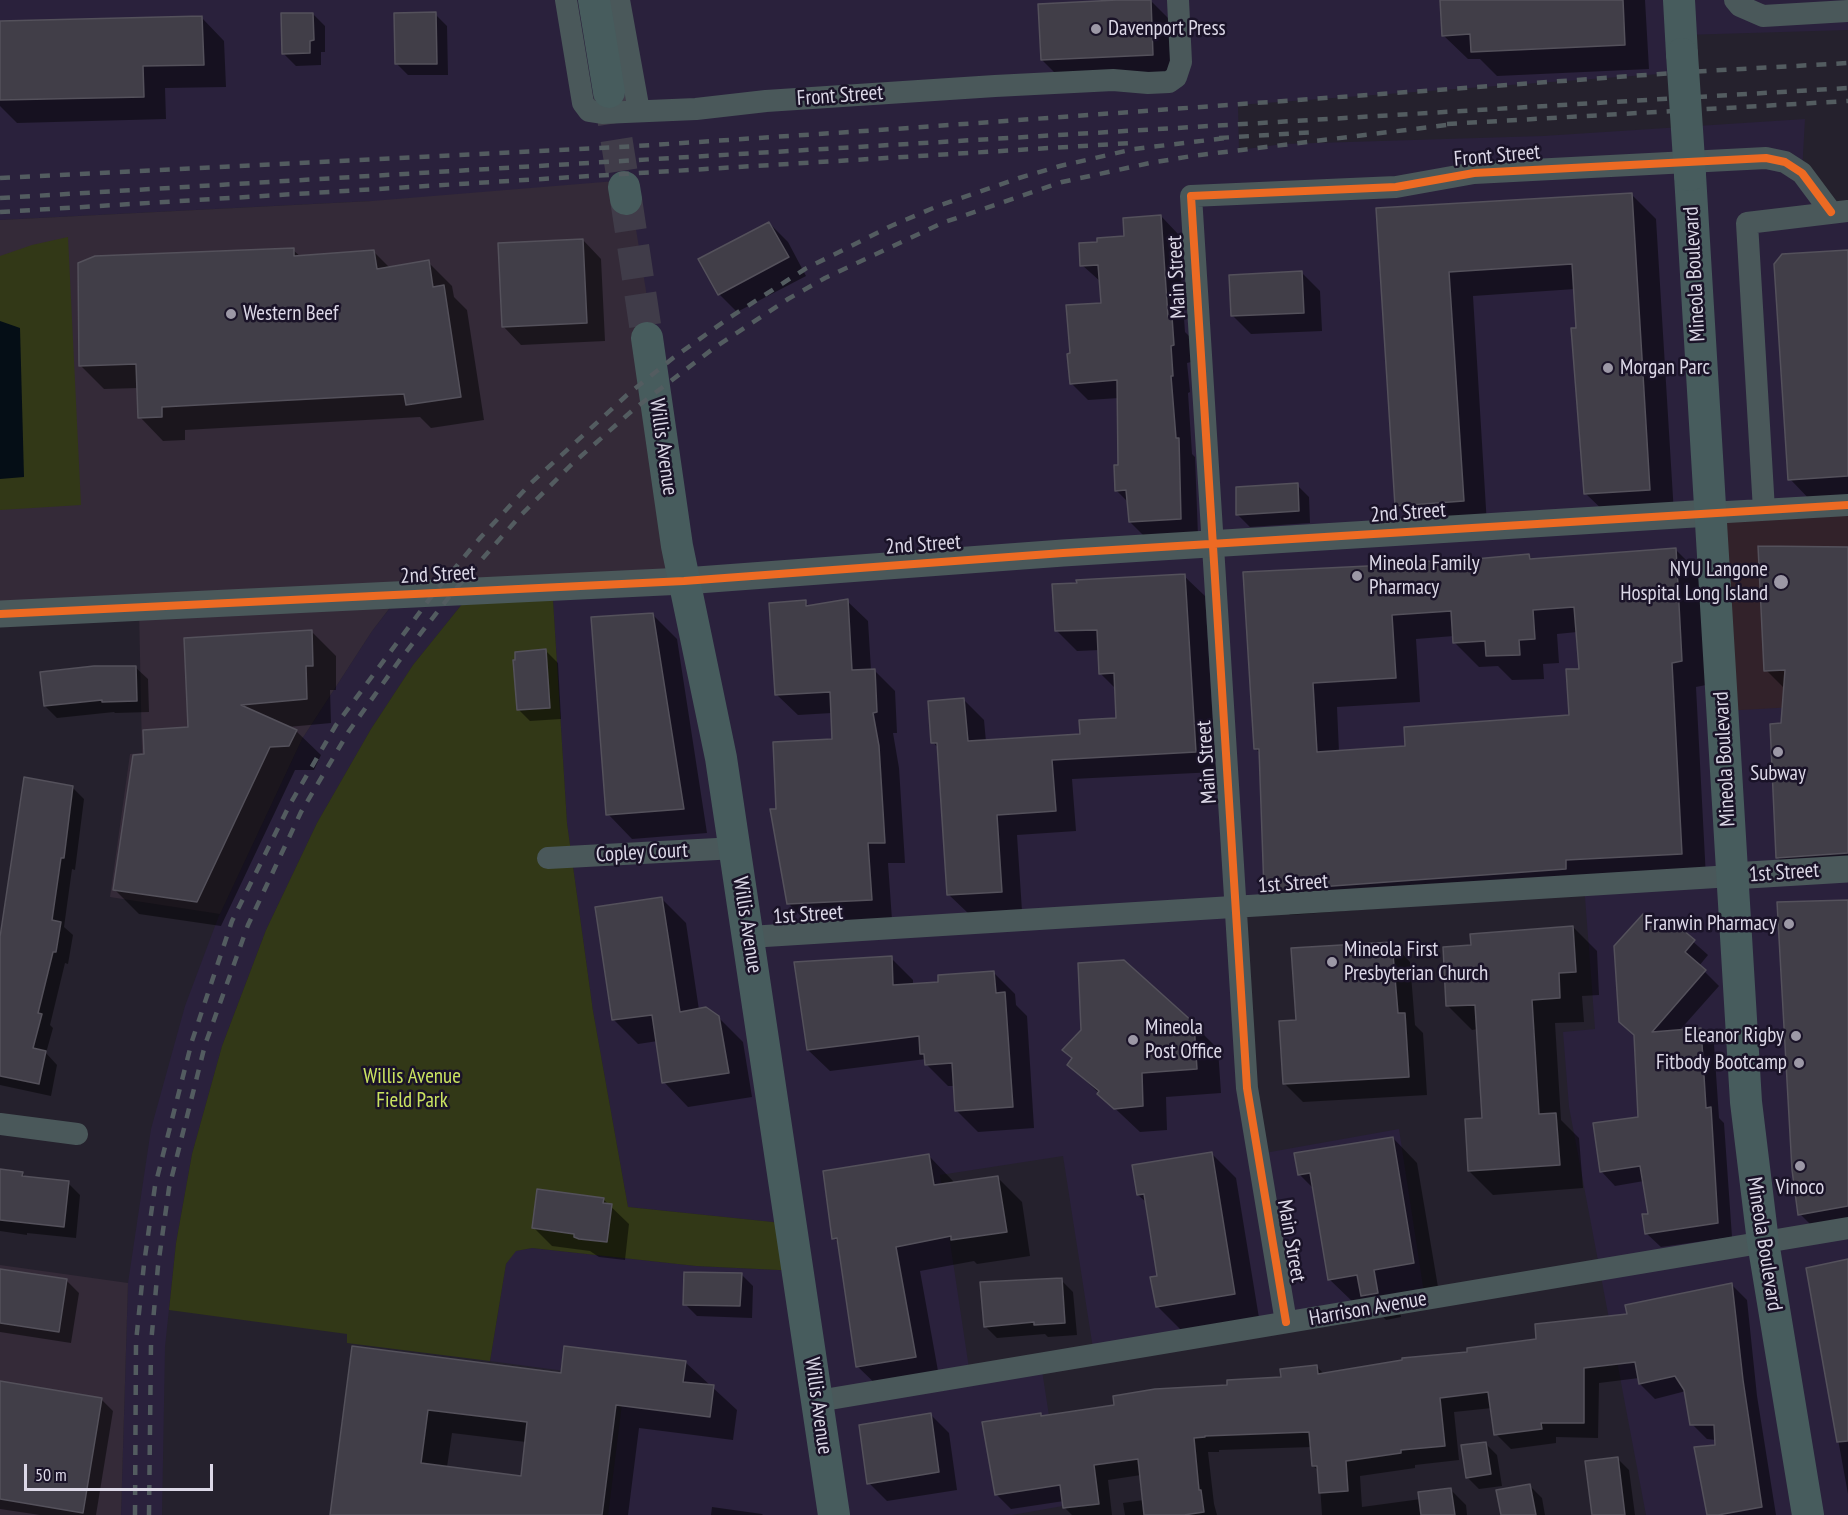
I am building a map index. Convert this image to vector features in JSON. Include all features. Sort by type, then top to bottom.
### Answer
[{"type":"main road","points":[[594,0],[609,92]]},
{"type":"main road","name":"Mineola Boulevard","points":[[1679,0],[1746,1102],[1762,1242],[1808,1515]]},
{"type":"main road","name":"Willis Avenue","points":[[646,338],[684,580],[714,720],[736,848],[834,1515]]},
{"type":"street","name":"Front Street","points":[[566,0],[585,107],[596,113],[696,109],[775,100],[995,86],[1113,80],[1169,82],[1179,72],[1182,50],[1178,0]]},
{"type":"street","points":[[619,0],[639,111]]},
{"type":"street","points":[[1735,0],[1740,6],[1763,16],[1848,11]]},
{"type":"street","name":"Front Street","points":[[1191,196],[1396,187],[1474,174],[1755,158],[1785,162],[1802,173],[1840,212]]},
{"type":"street","name":"Main Street","points":[[1191,196],[1247,1088],[1286,1322]]},
{"type":"street","points":[[1764,510],[1747,223],[1840,212]]},
{"type":"street","name":"2nd Street","points":[[0,614],[684,580],[1212,544],[1848,505]]},
{"type":"street","name":"Copley Court","points":[[548,858],[736,848]]},
{"type":"street","name":"1st Street","points":[[749,937],[1848,868]]},
{"type":"street","points":[[0,1124],[77,1134]]},
{"type":"street","name":"Harrison Avenue","points":[[818,1401],[1848,1228]]},
{"type":"shaded area","points":[[0,0],[1848,0],[1848,30],[1684,35],[1687,72],[1238,105],[1239,150],[1283,144],[1543,136],[1805,119],[1802,173],[1848,211],[1848,1515],[1646,1515],[1569,1107],[1563,1032],[1595,1029],[1584,884],[1235,906],[1259,1154],[1399,1129],[1425,1299],[1094,1355],[1063,1156],[940,1175],[970,1375],[1041,1364],[1063,1506],[1012,1515],[608,1515],[625,1379],[490,1361],[506,1264],[515,1251],[532,1248],[696,1266],[798,1271],[791,1224],[628,1207],[593,1011],[567,823],[552,585],[475,588],[413,665],[371,729],[317,823],[266,930],[222,1046],[192,1154],[176,1243],[165,1347],[162,1515],[121,1515],[128,1283],[151,1129],[185,1006],[218,918],[302,739],[372,631],[401,594],[372,201],[0,220]]},
{"type":"shaded area","points":[[628,180],[663,395],[687,577],[402,592],[372,631],[302,739],[220,914],[110,897],[130,754],[142,753],[139,608],[0,614],[0,220],[372,201]]},
{"type":"shaded area","points":[[0,321],[20,328],[24,477],[0,479]]},
{"type":"shaded area","name":"NYU Langone Hospital Long Island","points":[[1848,505],[1848,704],[1723,711],[1710,513]]},
{"type":"shaded area","points":[[0,1265],[128,1283],[121,1515],[0,1515]]},
{"type":"green space","points":[[68,237],[81,505],[0,510],[0,256],[32,245]]},
{"type":"green space","name":"Willis Avenue Field Park","points":[[552,584],[567,823],[593,1011],[628,1207],[792,1224],[799,1271],[696,1266],[532,1248],[516,1251],[506,1264],[490,1361],[347,1343],[347,1334],[169,1310],[176,1243],[192,1154],[222,1046],[266,930],[317,823],[371,729],[413,665],[475,588]]},
{"type":"building","name":"Davenport Press","points":[[1151,0],[1153,55],[1041,60],[1038,4]]},
{"type":"building","points":[[1440,0],[1623,0],[1625,45],[1471,52],[1470,34],[1442,36]]},
{"type":"building","points":[[436,12],[437,64],[395,64],[394,13]]},
{"type":"building","points":[[281,13],[313,13],[314,40],[310,41],[310,53],[282,54]]},
{"type":"building","points":[[202,16],[204,65],[143,66],[144,97],[0,100],[0,21]]},
{"type":"building","name":"Morgan Parc","points":[[1632,193],[1650,490],[1584,494],[1571,328],[1576,328],[1572,264],[1449,272],[1464,501],[1395,506],[1376,208]]},
{"type":"building","points":[[1161,215],[1168,317],[1172,317],[1174,345],[1171,346],[1173,376],[1171,376],[1176,438],[1179,438],[1181,519],[1129,522],[1126,490],[1115,491],[1114,465],[1118,465],[1117,380],[1070,384],[1066,305],[1101,303],[1098,265],[1080,266],[1079,243],[1097,242],[1097,238],[1124,236],[1123,218]]},
{"type":"building","points":[[769,222],[789,257],[718,295],[698,259]]},
{"type":"building","points":[[583,239],[587,323],[502,327],[498,243]]},
{"type":"building","name":"Western Beef","points":[[294,248],[294,256],[374,250],[377,269],[429,260],[433,287],[444,285],[461,397],[406,405],[404,394],[162,407],[162,417],[138,418],[136,364],[79,366],[78,263],[95,256]]},
{"type":"building","points":[[1848,250],[1848,476],[1788,480],[1774,264],[1782,254]]},
{"type":"building","points":[[1302,271],[1304,313],[1231,316],[1229,275]]},
{"type":"building","points":[[1298,483],[1299,511],[1236,515],[1236,487]]},
{"type":"building","points":[[1758,546],[1848,547],[1848,853],[1776,858],[1770,724],[1781,723],[1785,670],[1764,671]]},
{"type":"building","points":[[1676,548],[1682,661],[1672,663],[1682,854],[1566,860],[1566,869],[1264,891],[1259,749],[1254,749],[1243,572],[1410,564],[1410,562],[1529,554],[1530,559]],"holes":[[[1574,607],[1579,669],[1566,669],[1569,715],[1404,727],[1405,746],[1317,752],[1313,683],[1396,678],[1392,615],[1451,611],[1453,643],[1485,641],[1486,656],[1520,655],[1519,640],[1535,639],[1533,610]]]},
{"type":"building","points":[[1185,574],[1196,752],[1052,760],[1056,811],[997,815],[1002,892],[947,895],[937,743],[931,743],[928,701],[964,698],[968,741],[1080,734],[1079,720],[1116,718],[1114,673],[1099,674],[1097,630],[1055,631],[1052,584],[1077,583],[1076,580]]},
{"type":"building","points":[[848,599],[852,670],[875,669],[877,712],[873,713],[879,746],[885,843],[868,843],[872,900],[787,904],[770,809],[776,809],[773,742],[832,739],[830,692],[775,695],[769,603],[806,600],[806,606]]},
{"type":"building","points":[[653,613],[684,809],[606,815],[591,617]]},
{"type":"building","points":[[312,630],[313,666],[306,666],[307,699],[241,705],[297,730],[289,746],[270,747],[197,902],[113,890],[133,755],[144,754],[143,730],[188,727],[184,638]]},
{"type":"building","points":[[546,649],[550,708],[517,710],[513,660],[515,660],[515,652]]},
{"type":"building","points":[[94,666],[136,666],[137,701],[102,702],[102,700],[44,706],[40,672]]},
{"type":"building","points":[[24,777],[73,786],[64,858],[61,858],[52,920],[61,922],[56,952],[53,952],[38,1013],[42,1014],[33,1048],[46,1051],[39,1084],[0,1076],[0,937]]},
{"type":"building","points":[[662,897],[680,1012],[706,1007],[719,1016],[729,1073],[662,1083],[652,1015],[612,1020],[595,907]]},
{"type":"building","points":[[1848,900],[1848,1206],[1798,1215],[1792,1170],[1777,902]]},
{"type":"building","points":[[1643,914],[1662,930],[1671,920],[1695,940],[1685,952],[1706,970],[1652,1032],[1701,1028],[1706,1108],[1711,1107],[1718,1223],[1645,1234],[1642,1214],[1648,1214],[1640,1166],[1600,1172],[1593,1123],[1638,1117],[1634,1035],[1619,1022],[1614,946]]},
{"type":"building","points":[[1573,926],[1576,972],[1559,973],[1560,998],[1532,1000],[1539,1114],[1556,1113],[1560,1165],[1468,1171],[1465,1119],[1482,1118],[1475,1005],[1446,1006],[1443,947],[1471,945],[1470,934]]},
{"type":"building","points":[[1392,942],[1398,1013],[1405,1013],[1409,1077],[1283,1084],[1279,1021],[1296,1020],[1291,948]]},
{"type":"building","points":[[892,956],[893,985],[938,982],[938,975],[994,971],[996,993],[1005,992],[1013,1107],[955,1111],[952,1063],[925,1065],[924,1054],[920,1054],[919,1036],[807,1050],[794,962]]},
{"type":"building","name":"Mineola Post Office","points":[[1124,960],[1194,1023],[1197,1069],[1142,1073],[1143,1106],[1114,1109],[1097,1094],[1099,1091],[1067,1065],[1072,1058],[1062,1050],[1081,1030],[1078,963]]},
{"type":"building","points":[[1393,1137],[1414,1263],[1374,1270],[1378,1293],[1361,1296],[1357,1275],[1328,1280],[1310,1173],[1298,1175],[1294,1153]]},
{"type":"building","points":[[1212,1152],[1235,1294],[1156,1307],[1150,1277],[1157,1276],[1144,1194],[1137,1195],[1132,1165]]},
{"type":"building","points":[[929,1154],[934,1185],[998,1176],[1007,1232],[951,1240],[951,1236],[896,1247],[916,1357],[856,1367],[837,1238],[832,1239],[823,1171]]},
{"type":"building","points":[[0,1169],[23,1172],[22,1176],[69,1181],[64,1227],[0,1220]]},
{"type":"building","points":[[537,1189],[604,1198],[603,1203],[612,1204],[607,1242],[579,1239],[574,1237],[574,1234],[532,1228]]},
{"type":"building","points":[[1848,1259],[1848,1441],[1837,1442],[1806,1268]]},
{"type":"building","points":[[0,1269],[67,1279],[59,1332],[0,1323]]},
{"type":"building","points":[[684,1272],[742,1273],[740,1306],[683,1305]]},
{"type":"building","points":[[1062,1278],[1065,1323],[1034,1325],[1034,1322],[984,1327],[980,1282]]},
{"type":"building","points":[[1732,1283],[1743,1380],[1762,1507],[1707,1515],[1694,1447],[1715,1445],[1714,1425],[1690,1425],[1684,1390],[1675,1376],[1639,1384],[1635,1362],[1584,1368],[1584,1423],[1541,1423],[1542,1429],[1494,1435],[1488,1392],[1440,1398],[1445,1446],[1401,1450],[1401,1453],[1346,1461],[1348,1491],[1319,1493],[1317,1466],[1312,1466],[1309,1432],[1194,1438],[1199,1490],[1201,1490],[1204,1512],[1184,1515],[1144,1515],[1138,1459],[1094,1465],[1099,1504],[1063,1508],[1060,1485],[995,1495],[982,1422],[1114,1405],[1113,1396],[1155,1389],[1227,1385],[1227,1380],[1281,1377],[1280,1369],[1317,1365],[1318,1374],[1402,1360],[1402,1358],[1467,1352],[1467,1348],[1536,1339],[1535,1324],[1627,1314],[1625,1305]]},
{"type":"building","points":[[352,1346],[561,1373],[564,1346],[686,1361],[683,1382],[714,1385],[710,1417],[616,1405],[602,1515],[330,1515]],"holes":[[[428,1410],[527,1422],[521,1476],[421,1463]]]},
{"type":"building","points":[[0,1381],[102,1398],[83,1513],[0,1499]]},
{"type":"building","points":[[931,1413],[939,1472],[867,1484],[859,1425]]},
{"type":"building","points":[[1486,1442],[1491,1474],[1466,1478],[1461,1445]]},
{"type":"building","points":[[1618,1457],[1625,1515],[1592,1515],[1585,1461]]},
{"type":"building","points":[[1530,1484],[1536,1515],[1501,1515],[1496,1490]]},
{"type":"building","points":[[1451,1488],[1455,1515],[1421,1515],[1418,1492]]},
{"type":"tunnel","points":[[609,92],[624,187]]},
{"type":"tunnel","points":[[626,199],[647,338]]},
{"type":"railway","points":[[0,178],[637,146],[1687,72],[1848,63]]},
{"type":"railway","points":[[0,198],[1848,88]]},
{"type":"railway","points":[[1447,124],[1848,101]]},
{"type":"railway","points":[[149,1515],[151,1344],[158,1266],[169,1188],[205,1045],[248,925],[301,812],[349,731],[399,661],[453,592],[521,515],[571,465],[634,409],[714,348],[788,299],[825,278],[942,223],[1062,182],[1150,163],[1455,124]]},
{"type":"railway","points":[[1219,138],[1315,132]]},
{"type":"railway","points":[[135,1515],[136,1342],[144,1264],[155,1186],[192,1041],[232,921],[289,806],[336,725],[434,593],[480,538],[531,483],[627,395],[673,358],[729,318],[805,269],[891,226],[938,206],[1019,178],[1134,149],[1226,138]]},
{"type":"railway","points":[[0,212],[1132,143]]},
{"type":"cycle path","points":[[1286,1322],[1247,1088],[1191,196],[1396,187],[1474,173],[1766,158],[1785,162],[1802,173],[1831,212]]},
{"type":"cycle path","points":[[0,614],[684,581],[1063,553],[1848,505]]},
{"type":"place","name":"Davenport Press","points":[[1096,29]]},
{"type":"place","name":"Western Beef","points":[[231,314]]},
{"type":"place","name":"Morgan Parc","points":[[1608,368]]},
{"type":"place","name":"Mineola Family Pharmacy","points":[[1357,576]]},
{"type":"place","name":"NYU Langone Hospital Long Island","points":[[1781,582]]},
{"type":"place","name":"Subway","points":[[1778,752]]},
{"type":"place","name":"Franwin Pharmacy","points":[[1789,924]]},
{"type":"place","name":"Mineola First Presbyterian Church","points":[[1332,962]]},
{"type":"place","name":"Eleanor Rigby","points":[[1796,1036]]},
{"type":"place","name":"Mineola Post Office","points":[[1133,1040]]},
{"type":"place","name":"Fitbody Bootcamp","points":[[1799,1063]]},
{"type":"place","name":"Vinoco","points":[[1800,1166]]}]
